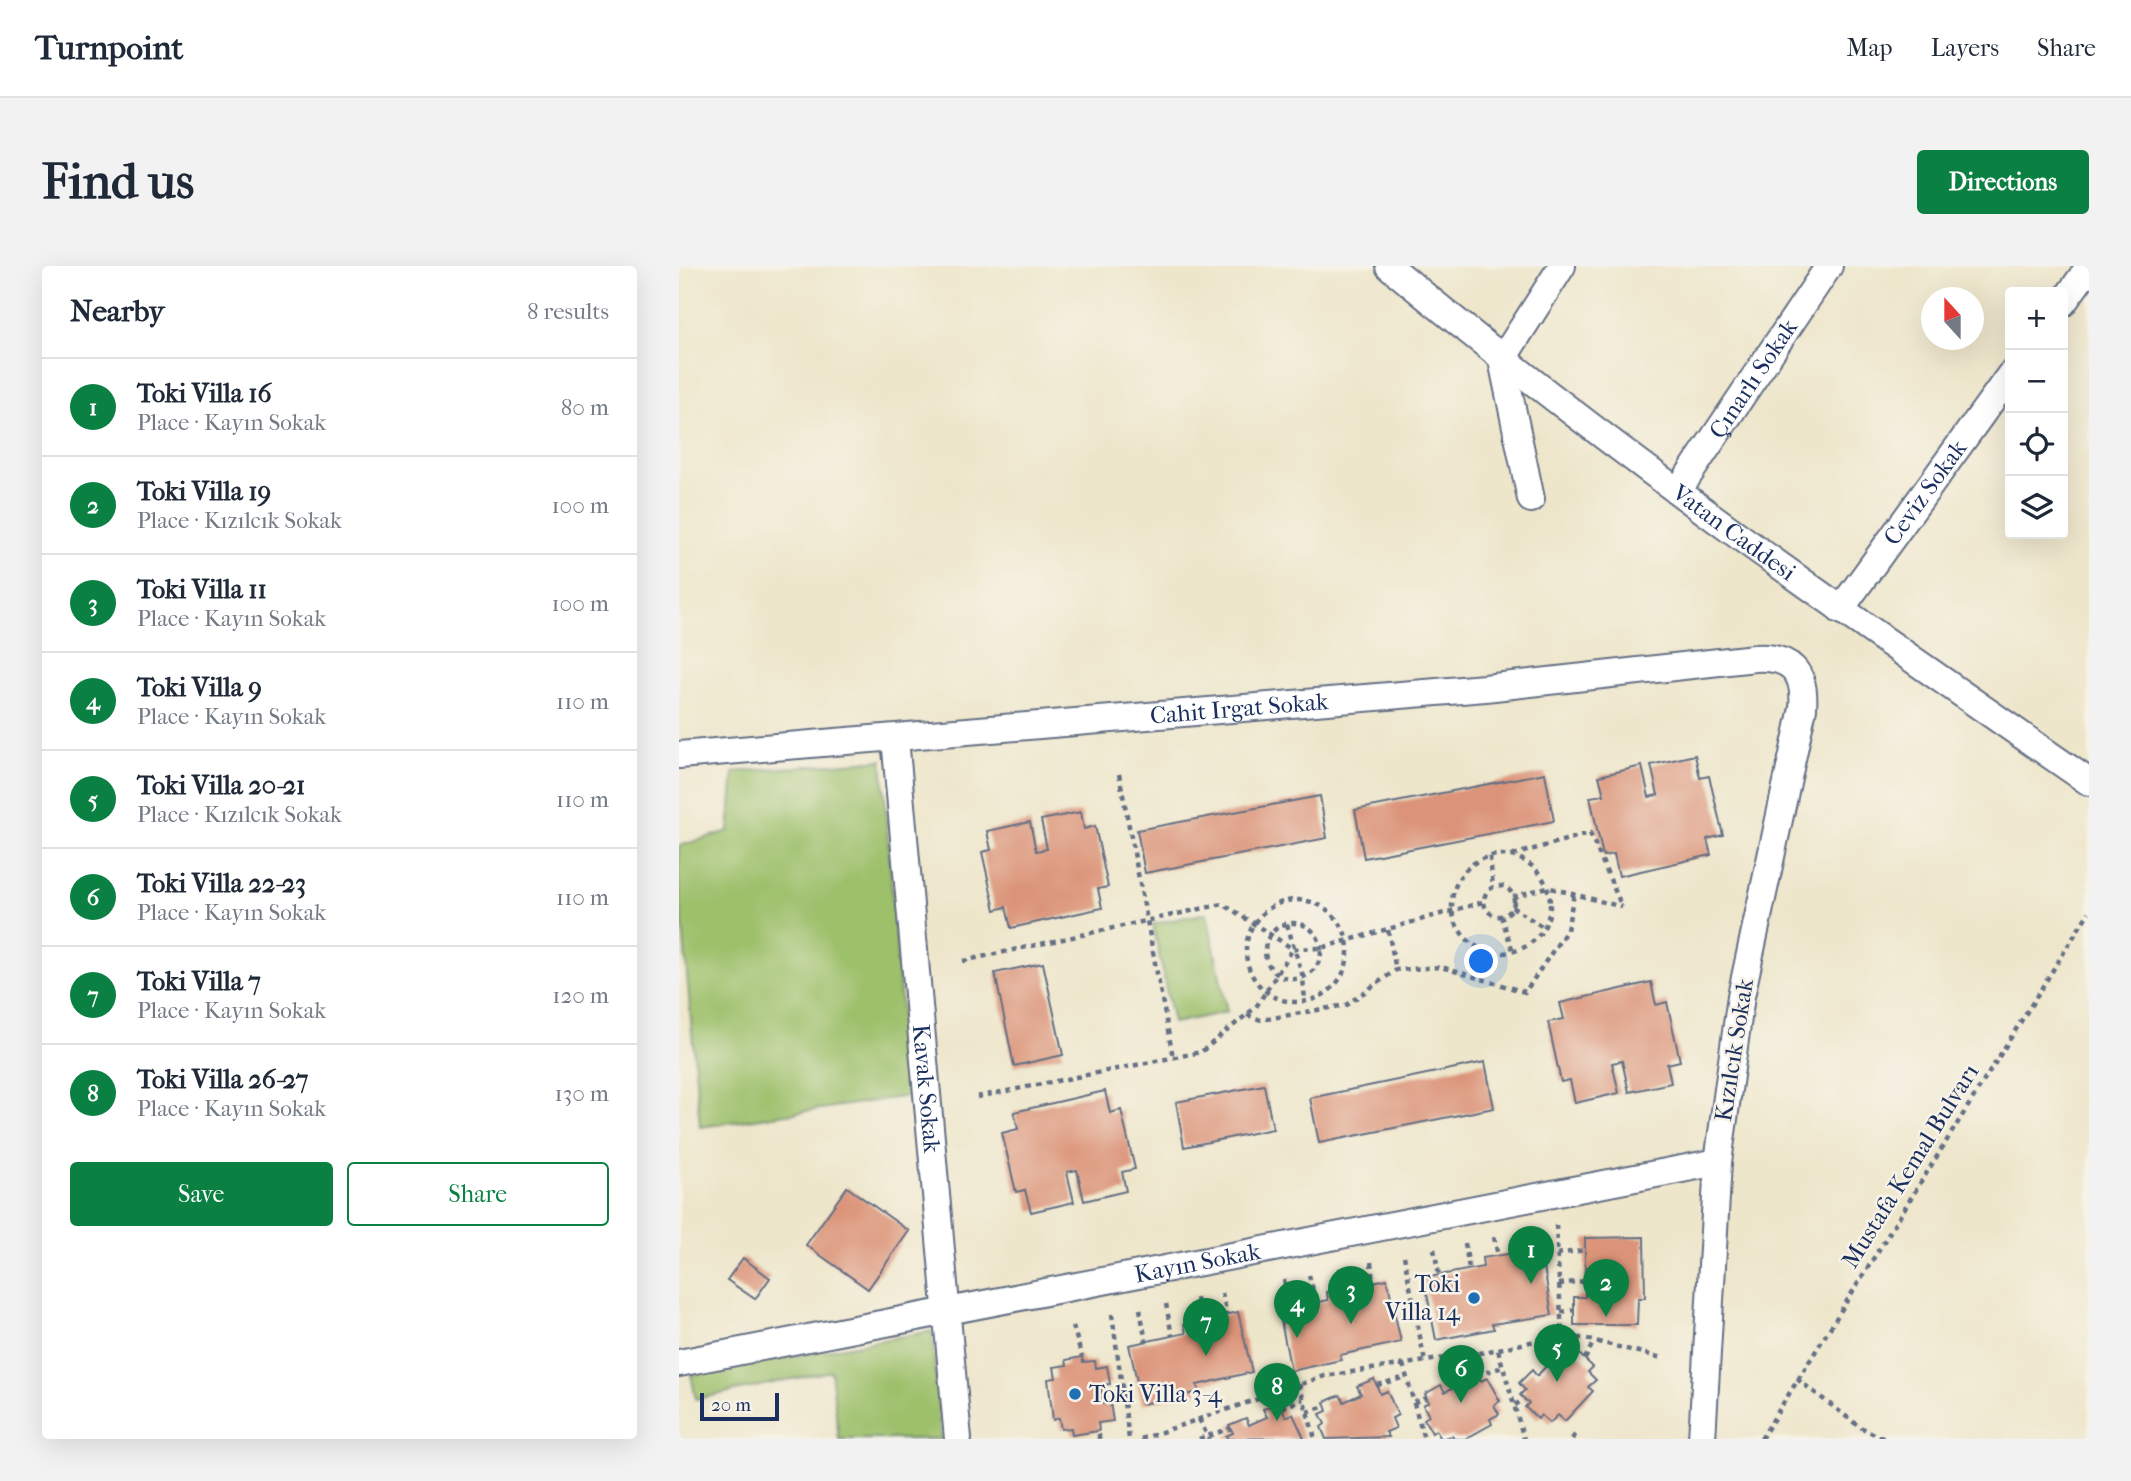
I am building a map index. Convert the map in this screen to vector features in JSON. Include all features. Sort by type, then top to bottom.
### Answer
[{"type":"street","name":"Vatan Caddesi","points":[[1389,266],[1502,360],[1678,491],[1840,610],[2089,782]]},
{"type":"street","points":[[1531,499],[1502,360],[1562,266]]},
{"type":"street","name":"Çınarlı Sokak","points":[[1678,491],[1829,266]]},
{"type":"street","points":[[2068,296],[2089,267]]},
{"type":"street","name":"Ceviz Sokak","points":[[1840,610],[2005,382]]},
{"type":"street","name":"Cahit Irgat Sokak","points":[[679,755],[1485,688],[1755,657],[1782,659],[1794,668]]},
{"type":"street","name":"Kızılcık Sokak","points":[[1702,1439],[1717,1162],[1741,996],[1803,708],[1804,692],[1794,668]]},
{"type":"street","name":"Kavak Sokak","points":[[895,738],[944,1310],[958,1439]]},
{"type":"street","name":"Kayın Sokak","points":[[679,1363],[1717,1162]]},
{"type":"path","points":[[1119,774],[1149,920],[1173,1057]]},
{"type":"path","points":[[1511,856],[1527,862],[1539,873],[1547,887],[1550,903],[1543,927],[1527,945],[1513,951],[1497,953],[1481,949],[1468,940],[1458,928],[1452,897],[1457,882],[1466,869],[1490,857],[1511,856],[1590,833],[1622,906],[1547,887],[1513,897]]},
{"type":"path","points":[[1490,857],[1493,887]]},
{"type":"path","points":[[1501,916],[1487,911],[1483,902],[1486,893],[1493,887],[1503,886],[1513,897],[1513,907]]},
{"type":"path","points":[[1247,1015],[1261,1020],[1346,1005],[1396,970],[1441,967],[1525,992],[1567,930],[1574,894]]},
{"type":"path","points":[[1298,900],[1315,904],[1330,912],[1341,926],[1347,942],[1347,958],[1338,980],[1320,996],[1305,1001],[1289,1002],[1265,991],[1250,973],[1246,956],[1247,939],[1254,923],[1265,911],[1281,902],[1298,900]]},
{"type":"path","points":[[963,961],[1223,904],[1293,949],[1321,948],[1453,913],[1483,902]]},
{"type":"path","points":[[1513,907],[1543,927]]},
{"type":"path","points":[[1501,916],[1513,907]]},
{"type":"path","name":"Mustafa Kemal Bulvarı","points":[[1761,1439],[2089,912]]},
{"type":"path","points":[[1501,916],[1513,951]]},
{"type":"path","points":[[1287,924],[1303,977],[1305,1001]]},
{"type":"path","points":[[1287,924],[1305,926],[1318,939],[1321,948],[1317,966],[1303,977],[1285,978],[1277,974],[1266,960],[1265,951],[1272,934],[1287,924]]},
{"type":"path","points":[[1388,930],[1396,970]]},
{"type":"path","points":[[977,1097],[1201,1052],[1256,1007],[1293,949]]},
{"type":"path","points":[[1556,1225],[1563,1336]]},
{"type":"path","points":[[1524,1231],[1526,1251]]},
{"type":"path","points":[[1494,1237],[1498,1256]]},
{"type":"path","points":[[1465,1243],[1469,1269]]},
{"type":"path","points":[[1434,1249],[1439,1275]]},
{"type":"path","points":[[1557,1254],[1585,1250]]},
{"type":"path","points":[[1404,1256],[1425,1362]]},
{"type":"path","points":[[1371,1262],[1373,1282]]},
{"type":"path","points":[[1340,1268],[1345,1288]]},
{"type":"path","points":[[1309,1275],[1316,1303]]},
{"type":"path","points":[[1284,1280],[1291,1308]]},
{"type":"path","points":[[1559,1284],[1585,1281]]},
{"type":"path","points":[[1222,1293],[1227,1315]]},
{"type":"path","points":[[1196,1298],[1201,1320]]},
{"type":"path","points":[[1166,1304],[1172,1336]]},
{"type":"path","points":[[1140,1309],[1146,1342]]},
{"type":"path","points":[[1561,1312],[1574,1310]]},
{"type":"path","points":[[1112,1314],[1129,1439]]},
{"type":"path","points":[[1073,1326],[1082,1357]]},
{"type":"path","points":[[1141,1439],[1299,1384],[1355,1370],[1425,1362],[1563,1336],[1662,1358]]},
{"type":"path","points":[[1585,1359],[1594,1341]]},
{"type":"path","points":[[1498,1350],[1524,1439]]},
{"type":"path","points":[[1403,1364],[1424,1439]]},
{"type":"path","points":[[1477,1375],[1503,1367]]},
{"type":"path","points":[[1377,1385],[1406,1377]]},
{"type":"path","points":[[1797,1379],[1860,1427],[1885,1439]]},
{"type":"path","points":[[1299,1384],[1315,1439]]},
{"type":"path","points":[[1414,1402],[1427,1398]]},
{"type":"path","points":[[1282,1408],[1303,1399]]},
{"type":"path","points":[[1515,1405],[1525,1399]]},
{"type":"path","points":[[1307,1412],[1325,1406]]},
{"type":"path","points":[[1199,1419],[1208,1437]]},
{"type":"path","points":[[1199,1439],[1231,1428]]},
{"type":"path","points":[[1099,1431],[1099,1439]]},
{"type":"path","points":[[1572,1439],[1577,1432]]},
{"type":"green space","points":[[882,760],[908,1096],[700,1127],[679,880],[679,846],[729,831],[734,772]]},
{"type":"green space","points":[[1207,913],[1227,1012],[1173,1023],[1153,924]]},
{"type":"green space","points":[[932,1331],[941,1439],[839,1439],[831,1371],[696,1399],[691,1375]]},
{"type":"building","points":[[1695,755],[1700,778],[1709,776],[1723,835],[1707,839],[1711,855],[1619,876],[1614,854],[1603,856],[1590,797],[1604,795],[1599,776],[1642,766],[1649,797],[1658,795],[1651,765]]},
{"type":"building","points":[[1545,773],[1554,821],[1364,858],[1355,810]]},
{"type":"building","points":[[1320,796],[1327,838],[1145,873],[1137,830]]},
{"type":"building","points":[[1081,812],[1084,829],[1095,826],[1108,887],[1098,889],[1102,908],[1011,928],[1006,907],[995,910],[982,852],[991,850],[987,831],[1030,822],[1036,851],[1047,849],[1041,820]]},
{"type":"building","points":[[1043,963],[1063,1055],[1014,1066],[995,973]]},
{"type":"building","points":[[1651,982],[1656,1005],[1667,1002],[1680,1061],[1667,1064],[1671,1083],[1629,1092],[1622,1061],[1612,1063],[1619,1093],[1575,1103],[1570,1080],[1561,1082],[1548,1022],[1564,1019],[1560,1003]]},
{"type":"building","points":[[1485,1062],[1494,1108],[1319,1143],[1310,1098]]},
{"type":"building","points":[[1264,1085],[1273,1129],[1184,1147],[1176,1102]]},
{"type":"building","points":[[1105,1091],[1110,1113],[1121,1110],[1135,1169],[1122,1172],[1126,1191],[1084,1201],[1077,1170],[1067,1172],[1074,1202],[1031,1212],[1025,1190],[1016,1192],[1002,1133],[1018,1129],[1014,1112]]},
{"type":"building","points":[[847,1187],[909,1231],[868,1289],[806,1245]]},
{"type":"building","points":[[1644,1237],[1645,1298],[1638,1298],[1637,1325],[1574,1325],[1574,1297],[1585,1297],[1585,1238]]},
{"type":"building","points":[[1541,1249],[1552,1315],[1492,1324],[1494,1329],[1436,1340],[1424,1278],[1483,1267],[1482,1258]]},
{"type":"building","points":[[743,1258],[770,1278],[755,1299],[727,1280]]},
{"type":"building","points":[[1387,1279],[1401,1342],[1340,1355],[1341,1360],[1291,1371],[1279,1311],[1328,1300],[1327,1292]]},
{"type":"building","points":[[1238,1312],[1252,1372],[1197,1385],[1199,1392],[1142,1404],[1129,1345],[1186,1333],[1184,1324]]},
{"type":"building","points":[[1557,1343],[1568,1354],[1574,1349],[1593,1367],[1588,1372],[1596,1380],[1588,1387],[1593,1391],[1565,1421],[1558,1415],[1550,1423],[1541,1415],[1538,1419],[1525,1407],[1529,1403],[1520,1395],[1525,1390],[1519,1383],[1532,1370],[1537,1376],[1550,1362],[1544,1356]]},
{"type":"building","name":"Toki Villa 3-4","points":[[1082,1357],[1083,1362],[1095,1361],[1096,1368],[1107,1366],[1110,1384],[1100,1385],[1103,1404],[1110,1403],[1113,1421],[1098,1423],[1099,1431],[1072,1435],[1071,1428],[1061,1429],[1059,1418],[1053,1420],[1048,1379],[1056,1378],[1054,1367],[1067,1365],[1066,1360]]},
{"type":"building","points":[[1473,1367],[1481,1381],[1487,1378],[1500,1401],[1494,1405],[1499,1414],[1490,1419],[1492,1424],[1465,1439],[1454,1439],[1452,1436],[1441,1439],[1436,1430],[1432,1433],[1424,1419],[1429,1416],[1423,1405],[1429,1402],[1425,1394],[1441,1385],[1445,1392],[1461,1383],[1457,1376]]},
{"type":"building","points":[[1374,1379],[1380,1394],[1387,1391],[1398,1415],[1392,1418],[1396,1428],[1386,1432],[1389,1437],[1326,1439],[1321,1427],[1325,1424],[1320,1414],[1327,1411],[1324,1402],[1340,1395],[1344,1402],[1361,1394],[1357,1386]]},
{"type":"building","points":[[1280,1402],[1286,1417],[1293,1414],[1304,1438],[1228,1439],[1226,1436],[1233,1433],[1229,1425],[1246,1418],[1249,1425],[1267,1417],[1263,1409]]},
{"type":"place","name":"Toki Villa 16","points":[[1531,1284]]},
{"type":"place","name":"Toki Villa 14","points":[[1474,1298]]},
{"type":"place","name":"Toki Villa 19","points":[[1606,1317]]},
{"type":"place","name":"Toki Villa 11","points":[[1351,1324]]},
{"type":"place","name":"Toki Villa 9","points":[[1297,1338]]},
{"type":"place","name":"Toki Villa 7","points":[[1206,1356]]},
{"type":"place","name":"Toki Villa 20-21","points":[[1557,1382]]},
{"type":"place","name":"Toki Villa 3-4","points":[[1075,1394]]},
{"type":"place","name":"Toki Villa 22-23","points":[[1461,1403]]},
{"type":"place","name":"Toki Villa 26-27","points":[[1277,1421]]}]
